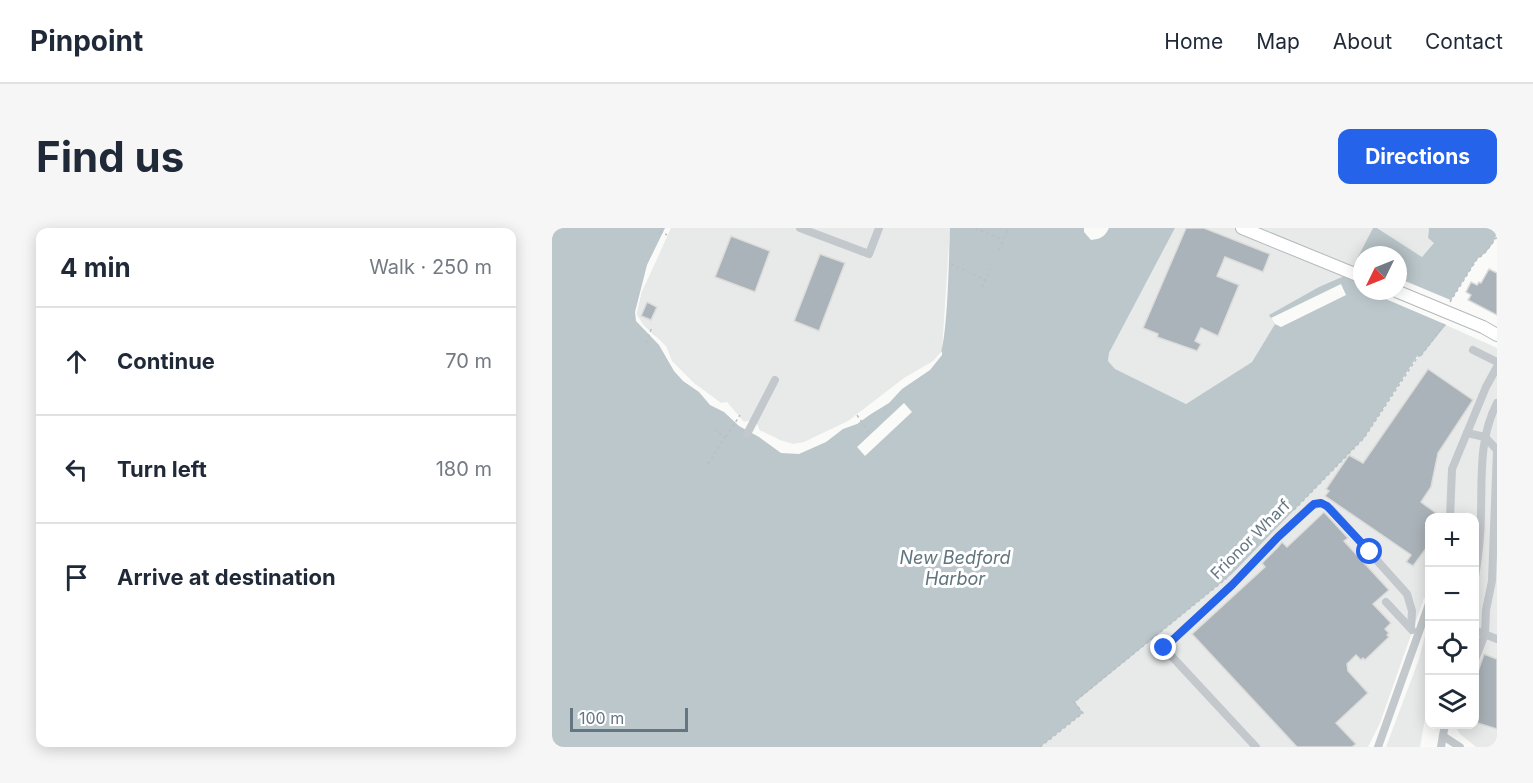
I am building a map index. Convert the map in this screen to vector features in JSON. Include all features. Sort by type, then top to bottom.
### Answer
[{"type":"highway","points":[[1242,228],[1353,273]]},
{"type":"highway","points":[[1407,296],[1497,335]]},
{"type":"highway","points":[[1483,327],[1497,330]]},
{"type":"street","points":[[800,228],[869,254],[879,228]]},
{"type":"street","points":[[1450,513],[1450,473],[1497,365],[1473,350]]},
{"type":"street","points":[[747,434],[775,380]]},
{"type":"street","points":[[1476,567],[1480,532],[1481,466],[1485,437],[1497,403]]},
{"type":"street","points":[[1467,434],[1485,437],[1497,450],[1495,561],[1486,610],[1485,634],[1479,649]]},
{"type":"street","points":[[1256,747],[1164,648],[1232,585],[1311,506],[1321,503],[1334,512],[1407,594],[1412,611],[1410,628]]},
{"type":"street","points":[[1386,602],[1418,636]]},
{"type":"street","points":[[1378,747],[1425,612],[1412,611]]},
{"type":"street","points":[[1479,632],[1497,639]]},
{"type":"street","points":[[1441,747],[1444,729]]},
{"type":"street","points":[[1443,736],[1460,747]]},
{"type":"path","points":[[662,228],[659,233],[667,235]]},
{"type":"path","points":[[975,228],[1003,240]]},
{"type":"path","points":[[999,250],[1008,229]]},
{"type":"path","points":[[1450,300],[1477,258],[1484,254],[1497,237]]},
{"type":"path","points":[[949,264],[985,280]]},
{"type":"path","points":[[982,287],[990,269]]},
{"type":"path","name":"Frionor Wharf","points":[[1288,516],[1364,438],[1419,355],[1420,357],[1446,325]]},
{"type":"path","points":[[646,343],[652,327]]},
{"type":"path","points":[[708,464],[741,415]]},
{"type":"path","points":[[856,415],[870,434]]},
{"type":"path","points":[[712,428],[725,437],[723,441]]},
{"type":"path","name":"Frionor Wharf","points":[[1040,747],[1083,713],[1074,702],[1232,574]]},
{"type":"shaded area","points":[[669,228],[950,228],[942,351],[936,359],[851,422],[801,444],[791,445],[779,441],[744,424],[708,397],[671,362],[654,334],[643,324],[637,314],[650,266]]},
{"type":"shaded area","points":[[1175,228],[1373,228],[1364,246],[1353,246],[1353,266],[1349,274],[1270,315],[1275,324],[1252,362],[1186,404],[1114,369],[1108,361],[1109,353]]},
{"type":"shaded area","points":[[1377,228],[1429,228],[1428,238],[1435,243],[1422,257]]},
{"type":"shaded area","points":[[1446,325],[1497,348],[1497,747],[1476,747],[1457,729],[1479,729],[1479,513],[1425,513],[1425,598],[1380,723],[1368,747],[1040,747],[1083,713],[1074,702],[1232,574],[1364,438],[1419,355],[1421,356]]},
{"type":"shaded area","points":[[1425,636],[1425,719],[1420,747],[1386,747],[1419,659]]},
{"type":"water","name":"New Bedford Harbor","points":[[552,228],[669,228],[642,292],[637,314],[643,324],[654,334],[671,362],[700,390],[744,424],[757,423],[760,430],[791,445],[801,444],[851,422],[939,357],[946,316],[950,228],[1084,228],[1084,232],[1091,240],[1102,237],[1109,228],[1175,228],[1109,353],[1108,361],[1115,369],[1186,404],[1252,362],[1275,324],[1269,315],[1319,287],[1349,274],[1353,266],[1353,300],[1407,300],[1407,247],[1422,257],[1434,243],[1428,238],[1429,228],[1497,228],[1491,246],[1477,259],[1451,300],[1446,325],[1420,357],[1418,355],[1364,438],[1232,574],[1075,702],[1083,713],[1040,747],[552,747]]},
{"type":"water","name":"New Bedford Harbor","points":[[1373,228],[1377,228],[1405,246],[1364,246]]},
{"type":"pier","points":[[665,228],[671,228],[642,292],[637,314],[643,324],[666,346],[672,361],[694,383],[721,403],[727,402],[744,422],[751,420],[757,423],[760,430],[780,440],[793,444],[804,442],[848,421],[904,378],[933,361],[942,351],[942,355],[930,370],[902,389],[889,403],[857,424],[843,429],[826,442],[799,454],[781,453],[739,426],[724,412],[710,405],[699,392],[683,381],[674,371],[659,345],[636,321],[635,312],[647,265]]},
{"type":"pier","points":[[1407,282],[1453,301],[1449,326],[1388,300],[1407,300]]},
{"type":"pier","points":[[1341,284],[1346,295],[1281,327],[1271,318]]},
{"type":"pier","points":[[904,403],[912,412],[865,456],[857,447]]},
{"type":"building","points":[[1186,228],[1204,228],[1270,254],[1263,272],[1225,257],[1217,276],[1239,285],[1218,336],[1201,328],[1195,341],[1201,344],[1197,351],[1157,337],[1158,334],[1143,328]]},
{"type":"building","points":[[731,236],[770,251],[755,292],[715,277]]},
{"type":"building","points":[[820,254],[845,263],[819,331],[794,321]]},
{"type":"building","points":[[1489,269],[1497,273],[1497,315],[1468,300],[1471,295],[1466,292],[1471,282],[1477,285],[1481,283]]},
{"type":"building","points":[[647,302],[657,307],[651,320],[641,316]]},
{"type":"building","points":[[1428,369],[1473,400],[1438,453],[1431,487],[1421,502],[1436,513],[1425,513],[1425,550],[1413,566],[1406,562],[1411,555],[1325,496],[1329,491],[1326,489],[1349,455],[1363,463]]},
{"type":"building","points":[[1324,512],[1348,538],[1344,541],[1389,590],[1373,604],[1391,623],[1385,629],[1389,637],[1365,660],[1363,658],[1361,660],[1356,655],[1347,664],[1348,671],[1368,693],[1336,723],[1356,744],[1352,747],[1297,747],[1192,634],[1265,567],[1262,563],[1282,542],[1287,547]]},
{"type":"building","points":[[1484,654],[1497,659],[1497,729],[1479,724],[1479,668]]},
{"type":"route","points":[[1164,648],[1314,504],[1321,503],[1334,512],[1370,552]]}]
